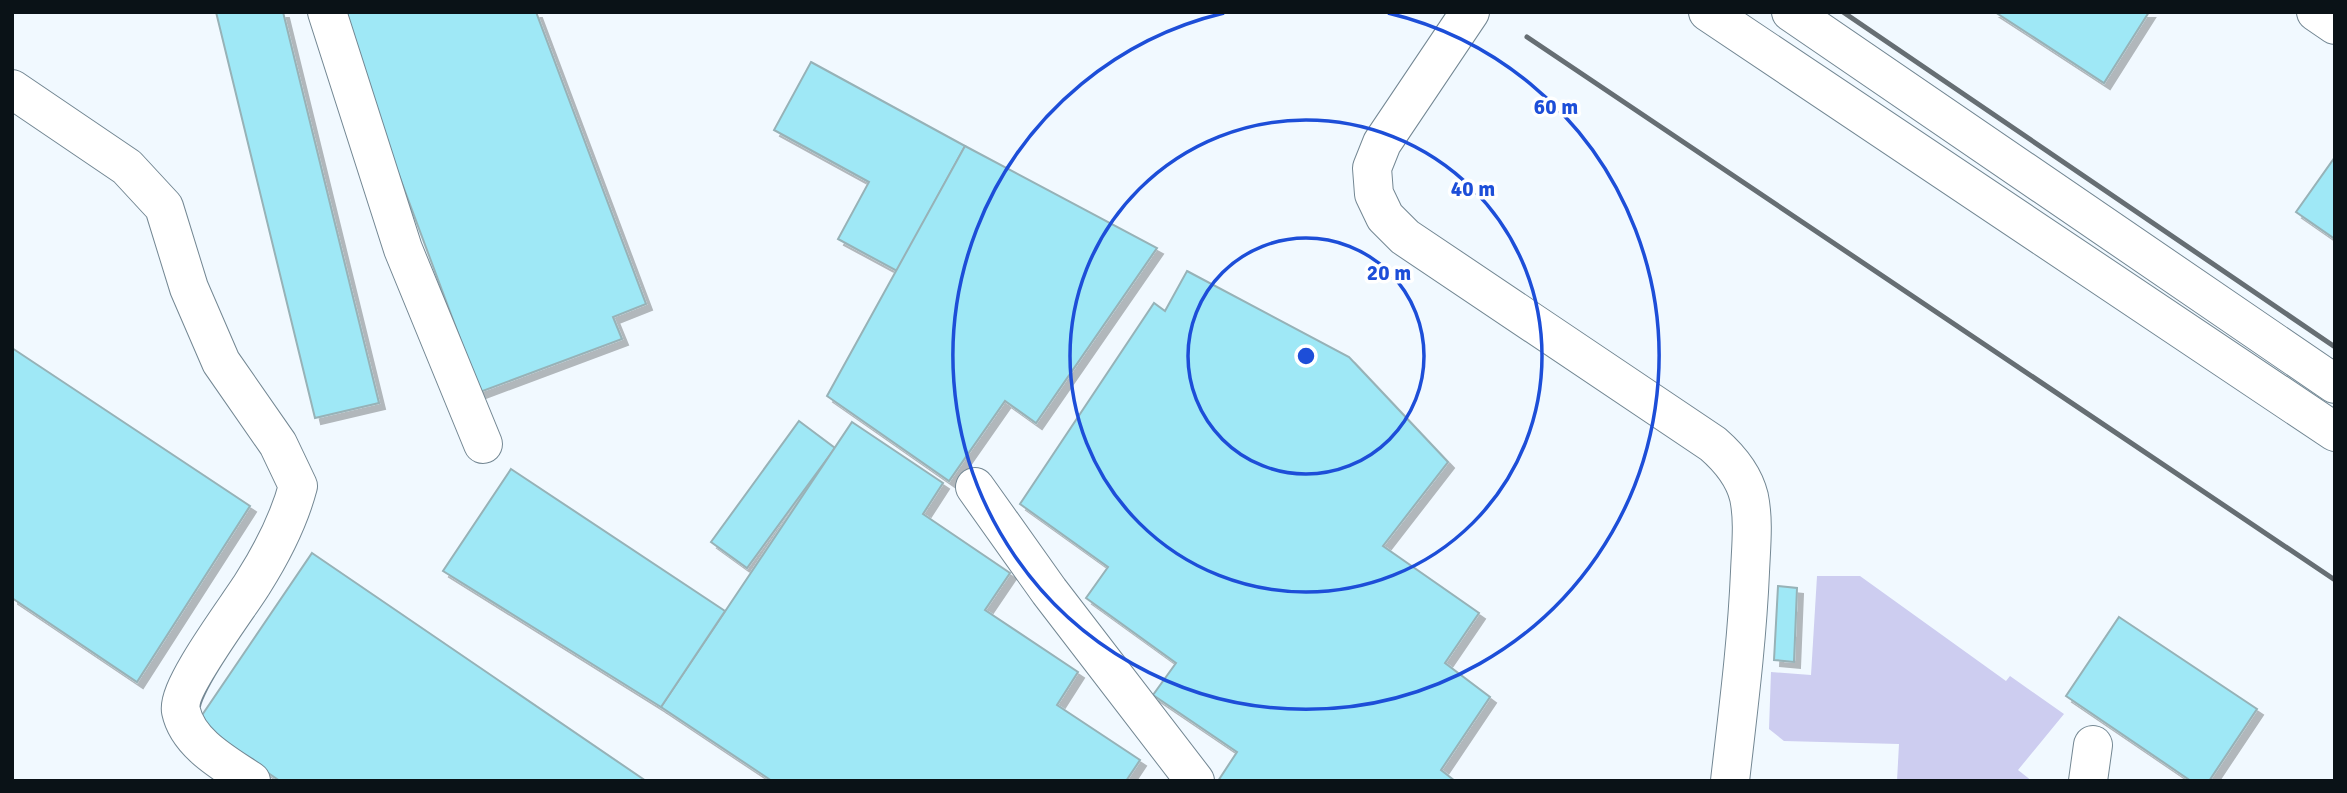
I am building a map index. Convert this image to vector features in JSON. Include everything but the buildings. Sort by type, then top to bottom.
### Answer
[{"type":"street","points":[[327,12],[404,249],[483,444]]},
{"type":"street","points":[[1470,12],[1381,143],[1372,168],[1374,194],[1385,217],[1405,237],[1713,444],[1728,457],[1749,495],[1752,522],[1748,609],[1730,781]]},
{"type":"street","points":[[1708,12],[2335,432]]},
{"type":"street","points":[[1791,12],[2335,384]]},
{"type":"street","points":[[2316,12],[2335,25]]},
{"type":"street","points":[[12,89],[127,167],[163,207],[189,288],[221,362],[278,444],[298,486],[291,512],[267,558],[186,686],[180,709],[188,728],[204,747],[251,781]]},
{"type":"street","points":[[975,487],[1049,592],[1195,781]]},
{"type":"shaded area","points":[[1817,576],[1860,576],[2006,681],[2010,676],[2064,714],[2018,770],[2032,781],[1897,781],[1899,744],[1784,741],[1769,729],[1771,672],[1811,675]]},
{"type":"railway","points":[[1843,12],[2335,347]]},
{"type":"railway","points":[[1527,37],[2335,580]]}]
